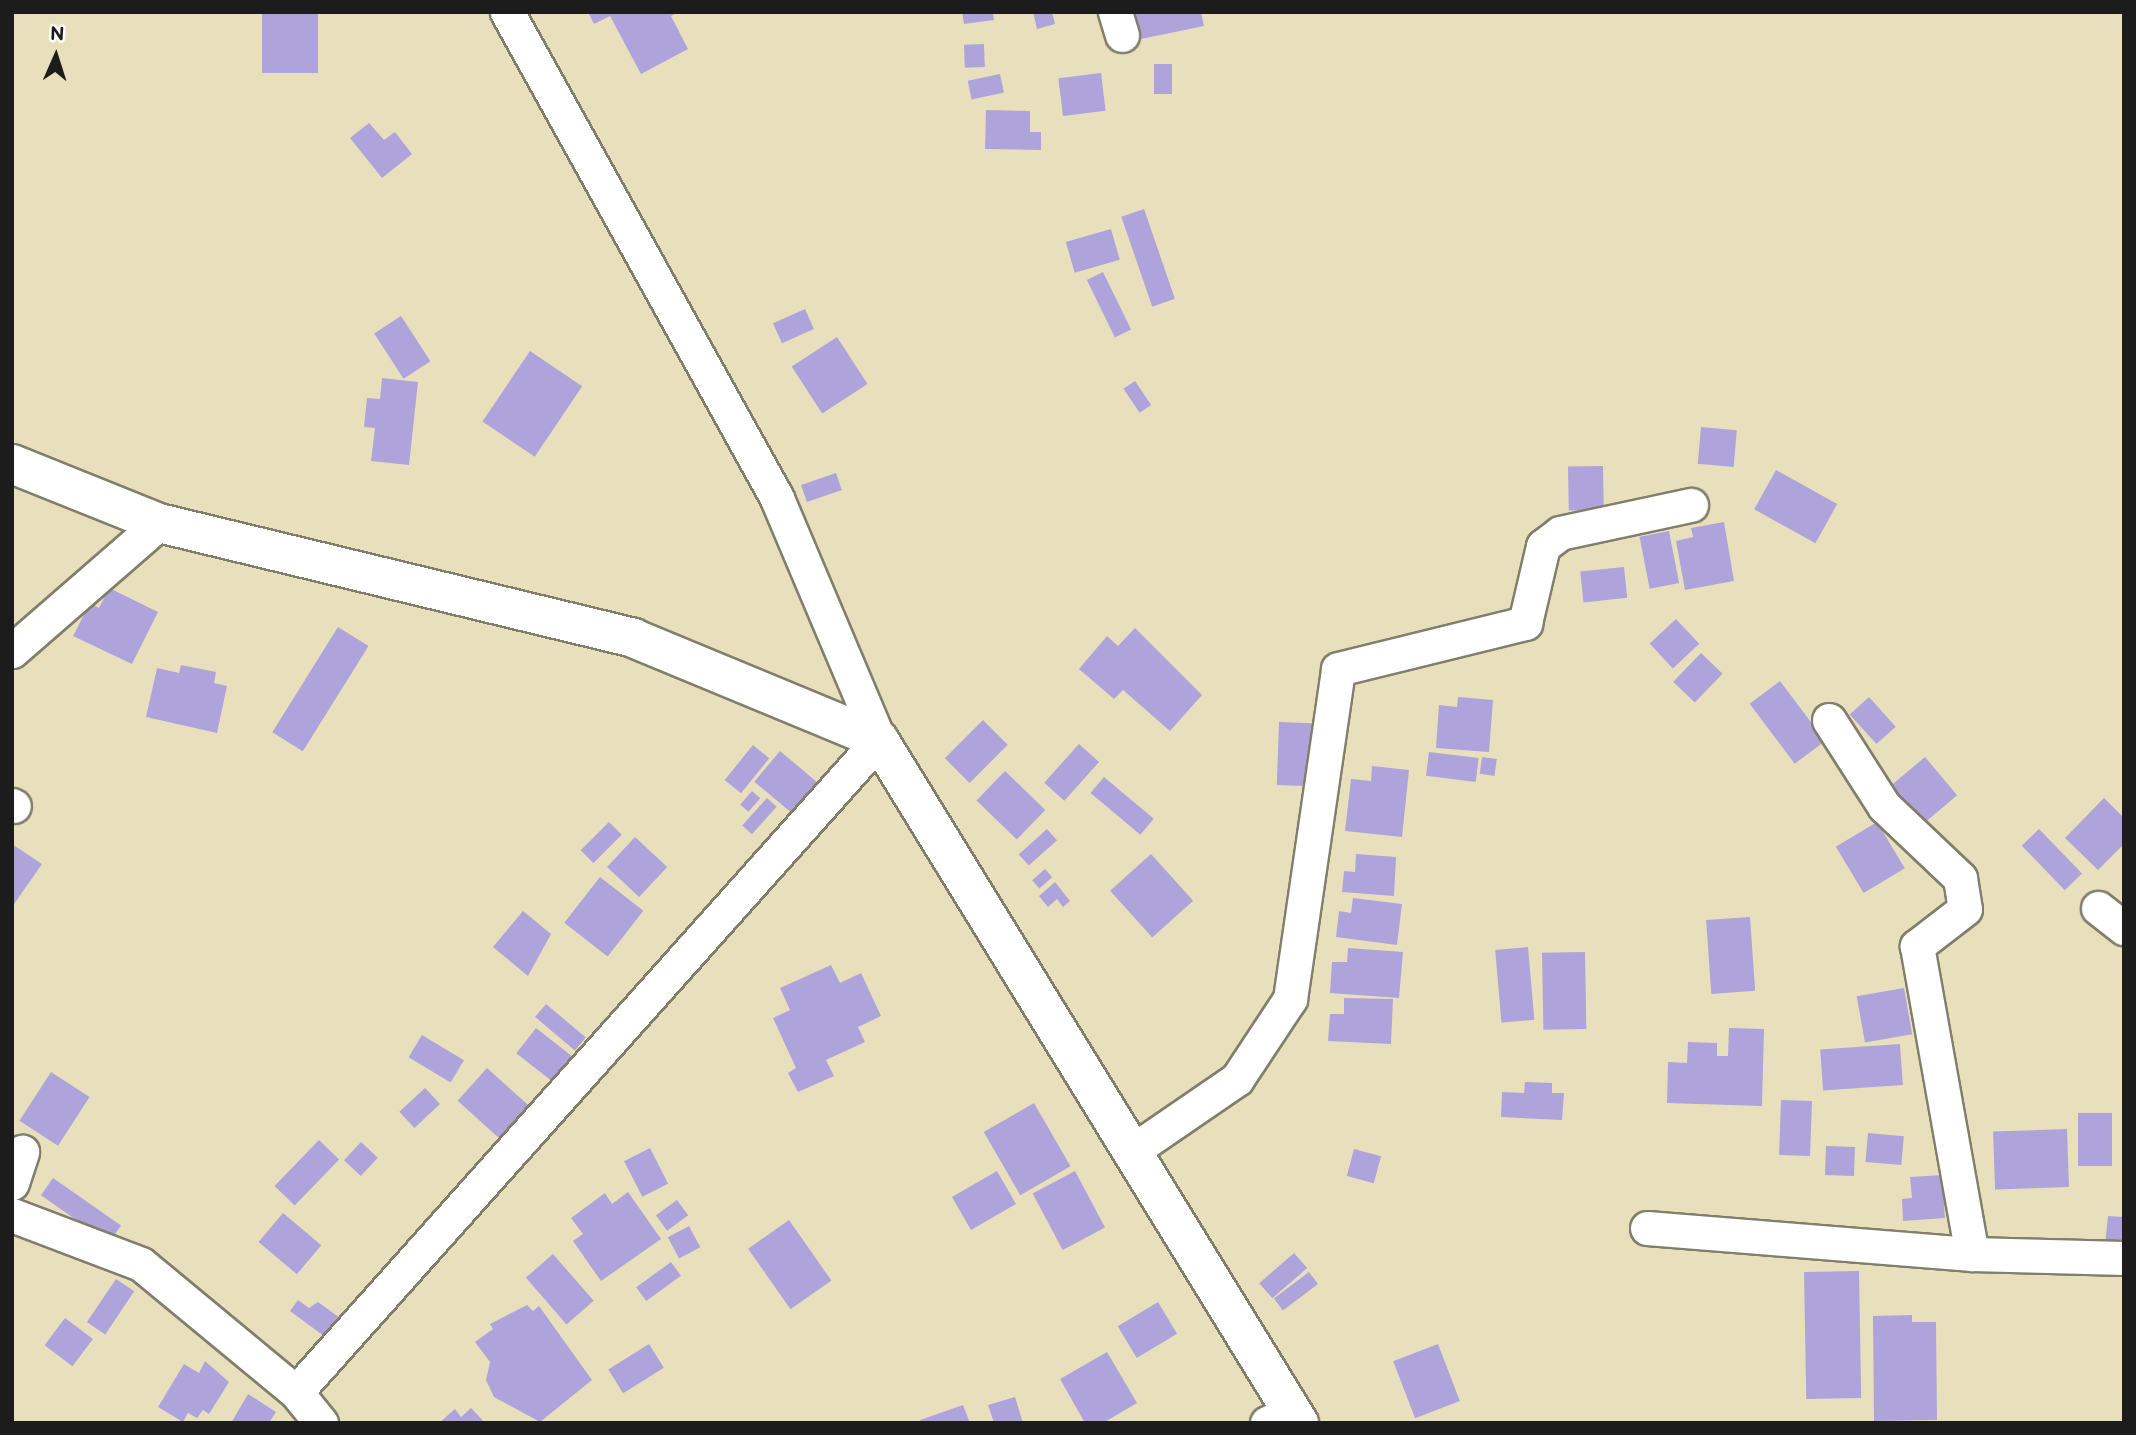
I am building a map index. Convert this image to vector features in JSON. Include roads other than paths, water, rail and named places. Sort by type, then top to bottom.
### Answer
[{"type":"street","points":[[508,12],[777,498],[879,740],[1132,1150],[1286,1419]]},
{"type":"street","points":[[12,464],[159,523],[633,638],[879,740]]},
{"type":"street","points":[[1132,1150],[1237,1079],[1290,999],[1338,669],[1525,623],[1543,546],[1560,533],[1691,505]]},
{"type":"street","points":[[12,651],[159,523]]},
{"type":"street","points":[[1829,720],[1884,806],[1960,878],[1965,909],[1917,946],[1972,1254]]},
{"type":"street","points":[[296,1392],[879,740]]},
{"type":"street","points":[[2098,908],[2124,928]]},
{"type":"street","points":[[12,1215],[141,1264],[296,1392],[321,1423]]},
{"type":"street","points":[[1647,1228],[1972,1254],[2124,1258]]}]
